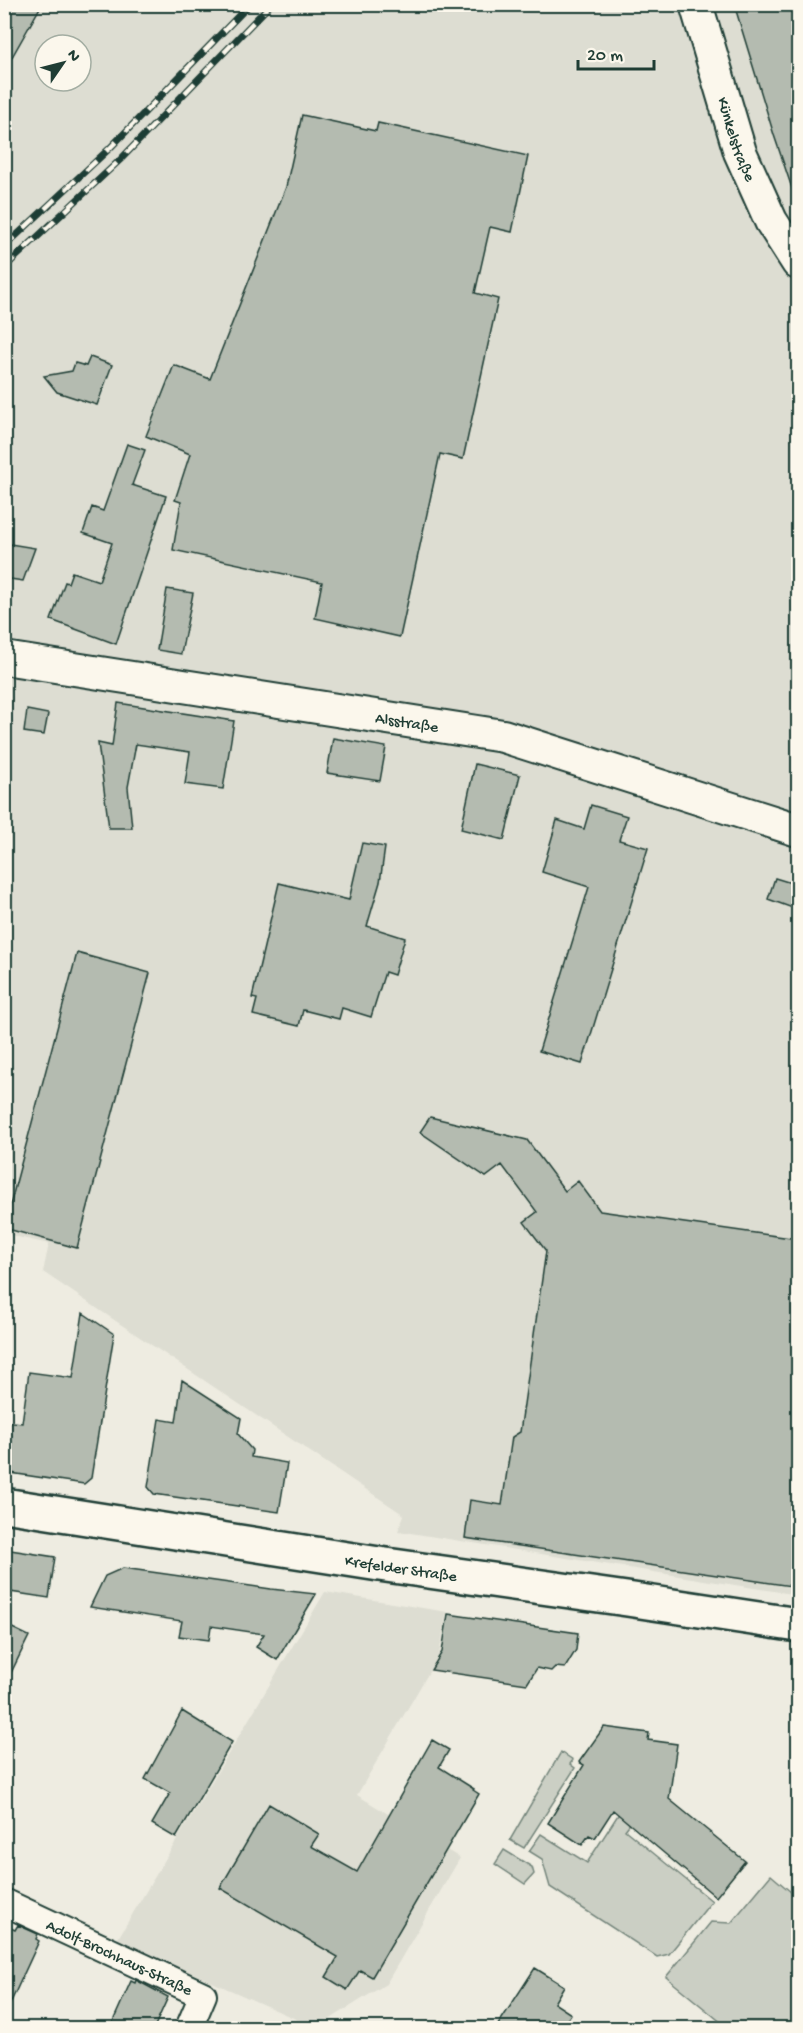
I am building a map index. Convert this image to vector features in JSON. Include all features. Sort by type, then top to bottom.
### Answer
[{"type":"main road","name":"Krefelder Straße","points":[[4,1506],[378,1564],[798,1625]]},
{"type":"street","name":"Künkelstraße","points":[[696,4],[740,152],[771,221],[798,263]]},
{"type":"street","name":"Alsstraße","points":[[4,658],[503,736],[798,830]]},
{"type":"street","name":"Adolf-Brochhaus-Straße","points":[[4,1902],[203,1995],[189,2028]]},
{"type":"shaded area","points":[[5,5],[798,5],[798,1595],[398,1531],[404,1515],[43,1272],[49,1244],[5,1234]]},
{"type":"shaded area","points":[[325,1592],[447,1612],[439,1655],[357,1795],[460,1858],[386,1984],[316,2028],[117,1940]]},
{"type":"shaded area","points":[[561,1752],[573,1760],[570,1764],[575,1768],[524,1848],[510,1840]]},
{"type":"shaded area","points":[[623,1807],[635,1817],[625,1830],[712,1901],[669,1954],[657,1957],[550,1887],[542,1859],[529,1851],[541,1834],[587,1863]]},
{"type":"shaded area","points":[[504,1850],[532,1867],[534,1874],[525,1884],[495,1864]]},
{"type":"shaded area","points":[[771,1875],[798,1898],[798,2028],[728,2028],[666,1977],[711,1922],[731,1923]]},
{"type":"building","points":[[4,4],[42,4],[4,71]]},
{"type":"building","points":[[734,4],[798,4],[798,196],[795,197],[774,135]]},
{"type":"building","points":[[302,115],[376,131],[378,123],[528,156],[512,232],[490,227],[475,293],[498,299],[463,459],[440,454],[400,637],[315,618],[322,582],[173,550],[181,502],[175,500],[190,454],[146,436],[174,365],[210,379],[286,187]]},
{"type":"building","points":[[90,357],[112,365],[97,405],[57,392],[44,376],[72,371],[75,363],[86,366]]},
{"type":"building","points":[[127,444],[145,450],[132,485],[166,496],[116,644],[51,620],[65,582],[68,583],[72,572],[99,581],[112,543],[83,533],[92,507],[103,511]]},
{"type":"building","points":[[4,543],[35,548],[23,581],[4,578]]},
{"type":"building","points":[[167,589],[193,593],[181,654],[157,650]]},
{"type":"building","points":[[118,703],[234,721],[223,789],[185,784],[190,752],[136,744],[128,787],[132,828],[109,828],[98,743],[112,746]]},
{"type":"building","points":[[27,710],[48,714],[44,735],[24,732]]},
{"type":"building","points":[[333,738],[386,747],[380,781],[327,773]]},
{"type":"building","points":[[475,764],[520,775],[504,840],[461,829]]},
{"type":"building","points":[[591,805],[627,816],[619,840],[648,848],[582,1064],[539,1051],[589,887],[542,872],[557,820],[584,829]]},
{"type":"building","points":[[362,843],[385,847],[380,882],[367,926],[405,938],[394,975],[385,972],[371,1017],[342,1008],[339,1019],[303,1010],[299,1026],[253,1015],[257,999],[252,998],[279,883],[349,900]]},
{"type":"building","points":[[775,878],[798,885],[798,910],[768,899]]},
{"type":"building","points":[[77,953],[150,973],[77,1248],[4,1228]]},
{"type":"building","points":[[430,1117],[527,1140],[565,1191],[578,1181],[600,1211],[798,1239],[798,1587],[465,1538],[470,1500],[502,1505],[512,1437],[520,1432],[546,1251],[524,1222],[537,1212],[502,1165],[486,1177],[420,1132]]},
{"type":"building","points":[[83,1313],[114,1334],[91,1478],[84,1484],[4,1472],[4,1421],[22,1423],[29,1372],[73,1378]]},
{"type":"building","points":[[182,1380],[241,1418],[238,1434],[252,1450],[251,1457],[287,1463],[279,1512],[154,1494],[148,1487],[159,1419],[176,1422]]},
{"type":"building","points":[[4,1549],[55,1557],[49,1598],[4,1591]]},
{"type":"building","points":[[123,1568],[316,1594],[277,1660],[256,1647],[264,1634],[211,1626],[209,1640],[179,1636],[182,1621],[90,1607],[105,1576]]},
{"type":"building","points":[[448,1614],[578,1633],[576,1650],[565,1668],[555,1667],[551,1671],[537,1668],[527,1684],[431,1670],[442,1652]]},
{"type":"building","points":[[4,1624],[29,1636],[4,1687]]},
{"type":"building","points":[[182,1711],[232,1742],[176,1838],[152,1824],[170,1793],[145,1779]]},
{"type":"building","points":[[604,1727],[649,1733],[648,1740],[677,1744],[669,1799],[745,1861],[716,1897],[613,1810],[595,1838],[589,1835],[582,1845],[548,1823],[584,1765],[579,1762]]},
{"type":"building","points":[[432,1740],[449,1750],[439,1767],[479,1794],[372,1977],[360,1970],[347,1990],[326,1977],[338,1957],[220,1888],[269,1804],[319,1834],[311,1846],[357,1872]]},
{"type":"building","points":[[4,1925],[15,1930],[18,1925],[38,1934],[36,1939],[39,1941],[4,2017]]},
{"type":"building","points":[[535,1968],[564,1986],[554,2003],[571,2014],[562,2028],[496,2028]]},
{"type":"building","points":[[136,1980],[168,1997],[154,2028],[110,2028],[131,1981],[135,1983]]},
{"type":"railway","points":[[4,247],[110,148],[250,4]]},
{"type":"railway","points":[[4,268],[121,159],[271,4]]}]
